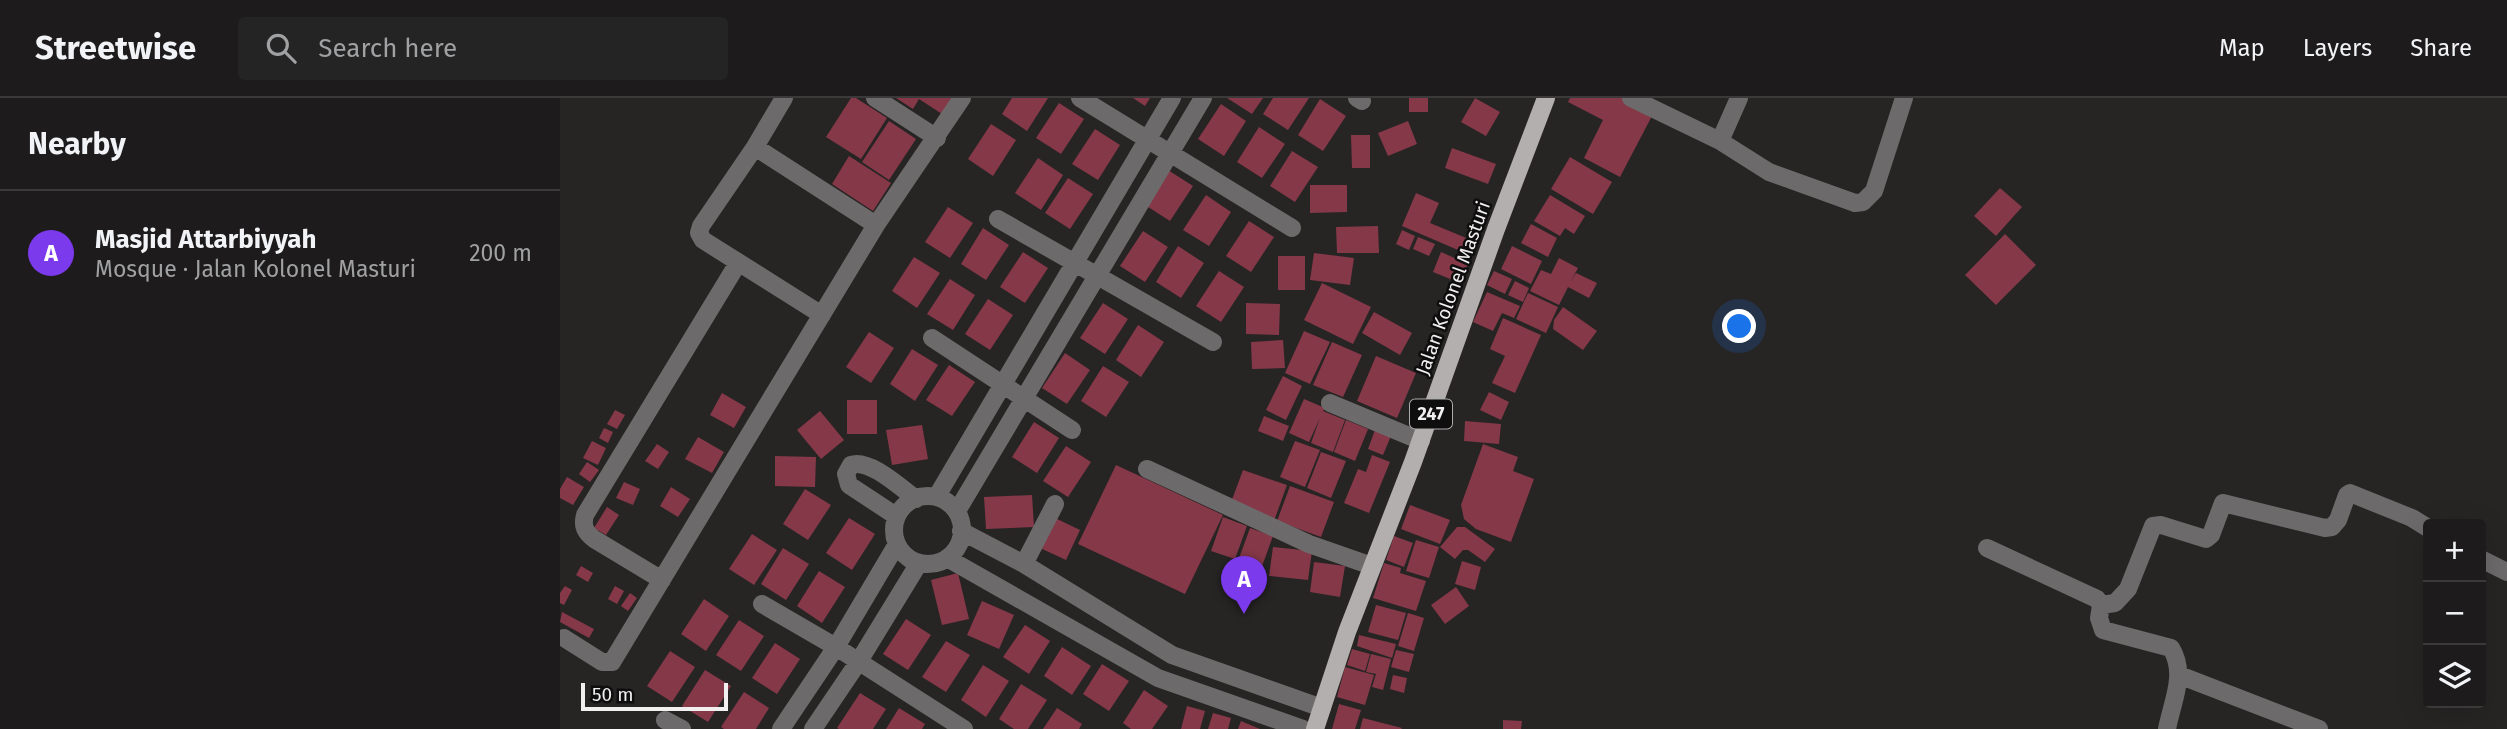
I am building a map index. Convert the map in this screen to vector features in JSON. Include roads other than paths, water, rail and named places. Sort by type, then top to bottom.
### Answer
[{"type":"main road","name":"Jalan Kolonel Masturi","points":[[1315,729],[1372,566],[1421,441],[1496,229],[1546,98]]},
{"type":"street","points":[[784,98],[699,233],[703,240],[822,316]]},
{"type":"street","points":[[874,98],[937,138]]},
{"type":"street","points":[[564,638],[602,662],[612,662],[876,225],[962,98]]},
{"type":"street","points":[[1080,98],[1292,228]]},
{"type":"street","points":[[937,496],[1172,98]]},
{"type":"street","points":[[957,511],[1203,98]]},
{"type":"street","points":[[1631,98],[1720,141],[1769,172],[1840,200],[1855,203],[1863,202],[1874,191],[1904,98]]},
{"type":"street","points":[[1720,141],[1739,98]]},
{"type":"street","points":[[755,147],[876,225]]},
{"type":"street","points":[[1136,159],[1158,173]]},
{"type":"street","points":[[998,219],[1213,342]]},
{"type":"street","points":[[662,580],[594,540],[587,534],[583,521],[738,263]]},
{"type":"street","points":[[1063,283],[1085,296]]},
{"type":"street","points":[[932,338],[1072,430]]},
{"type":"street","points":[[1330,403],[1421,441]]},
{"type":"street","points":[[992,404],[1013,417]]},
{"type":"street","points":[[896,516],[849,485],[846,474],[851,465],[856,463],[870,466],[916,499]]},
{"type":"street","points":[[1146,469],[1309,544],[1372,566]]},
{"type":"street","points":[[2101,605],[2115,603],[2128,589],[2153,526],[2161,525],[2206,538],[2211,535],[2223,503],[2301,523],[2332,527],[2350,493],[2423,525]]},
{"type":"street","points":[[937,496],[957,511],[961,520],[961,531],[957,546],[947,558],[919,563],[904,555],[897,544],[894,529],[896,516],[904,505],[916,499],[937,496]]},
{"type":"street","points":[[1024,564],[1055,504]]},
{"type":"street","points":[[961,531],[1024,564],[1172,655],[1322,708]]},
{"type":"street","points":[[781,729],[832,653],[897,544]]},
{"type":"street","points":[[1987,548],[2096,599],[2101,605],[2099,618],[2103,630],[2171,648],[2176,657],[2179,674],[2167,729]]},
{"type":"street","points":[[947,558],[1158,678],[1303,729]]},
{"type":"street","points":[[2486,562],[2507,572]]},
{"type":"street","points":[[813,729],[855,668],[919,563]]},
{"type":"street","points":[[1068,627],[1081,599]]},
{"type":"street","points":[[762,604],[855,668],[964,729]]},
{"type":"street","points":[[2179,674],[2319,729]]},
{"type":"street","points":[[665,720],[682,729]]},
{"type":"place","name":"Masjid Attarbiyyah","points":[[1244,614]]}]
